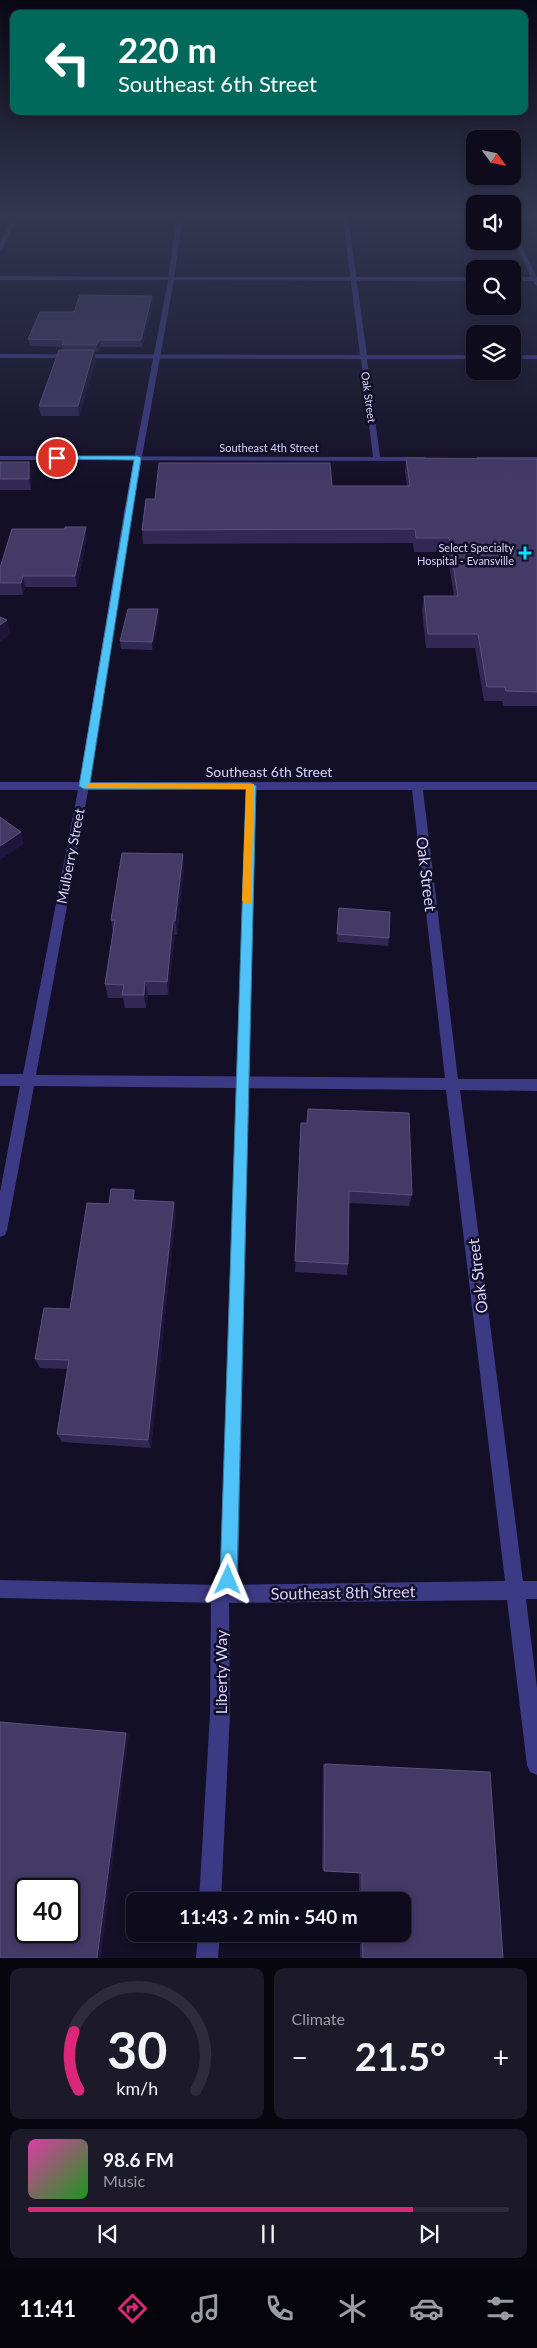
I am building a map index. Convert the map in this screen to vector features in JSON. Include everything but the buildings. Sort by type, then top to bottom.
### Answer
[{"type":"street","name":"Mulberry Street","points":[[0,1230],[30,1080],[63,888],[84,786],[138,458],[166,306]]},
{"type":"street","name":"Oak Street","points":[[357,306],[377,459]]},
{"type":"street","points":[[0,356],[466,357]]},
{"type":"street","points":[[521,357],[537,357]]},
{"type":"street","name":"Southeast 4th Street","points":[[0,458],[427,459]]},
{"type":"street","points":[[467,459],[537,459]]},
{"type":"street","name":"Southeast 6th Street","points":[[0,786],[537,786]]},
{"type":"street","name":"Liberty Way","points":[[210,1892],[220,1713],[220,1594],[228,1580],[251,786]]},
{"type":"street","name":"Oak Street","points":[[417,787],[422,843],[454,1086],[537,1765]]},
{"type":"street","points":[[0,1080],[242,1084],[356,1083],[454,1086],[537,1085]]},
{"type":"street","name":"Southeast 8th Street","points":[[0,1589],[220,1594],[537,1590]]},
{"type":"street","points":[[207,1958],[208,1942]]},
{"type":"slow traffic","points":[[91,786],[251,786],[247,900]]},
{"type":"place","name":"Select Specialty Hospital - Evansville","points":[[525,553]]},
{"type":"route","points":[[57,458],[138,458],[84,786],[251,786],[228,1580]]}]
